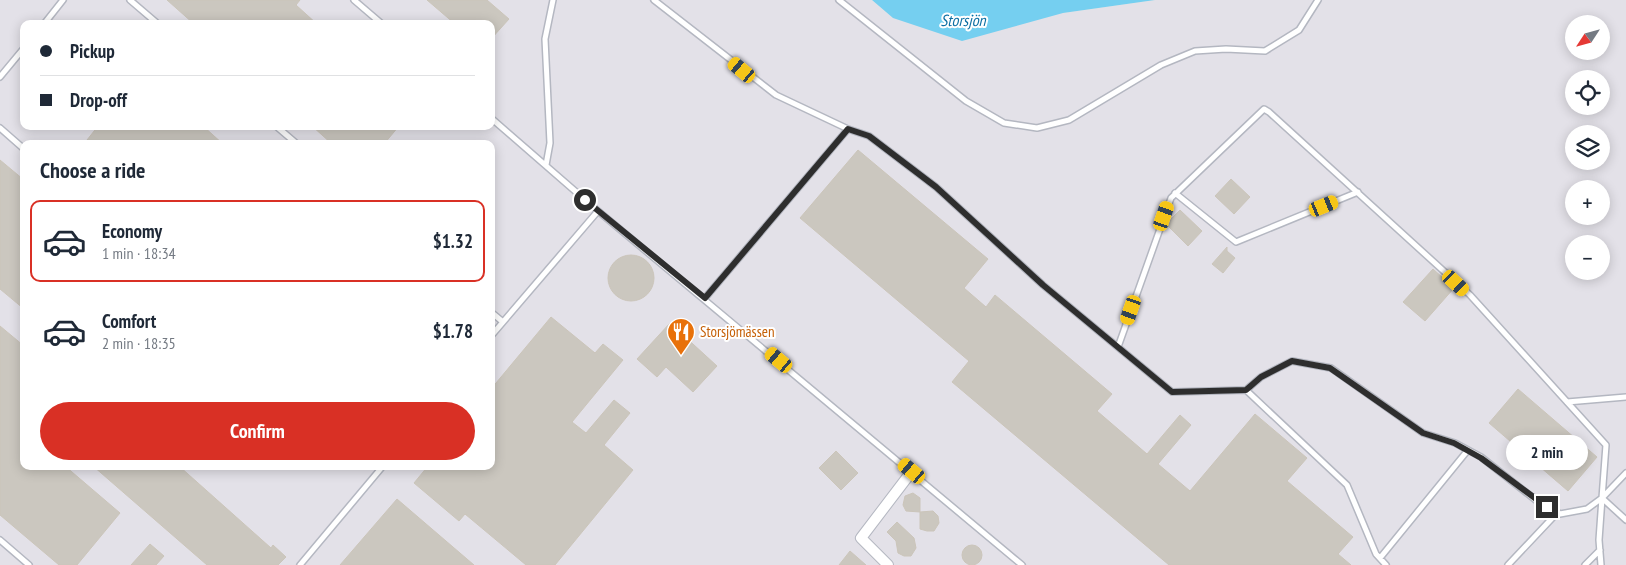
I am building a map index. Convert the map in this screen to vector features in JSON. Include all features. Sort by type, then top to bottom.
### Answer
[{"type":"street","points":[[888,565],[861,538],[912,471]]},
{"type":"lane","points":[[47,20],[63,0]]},
{"type":"lane","points":[[130,0],[153,20]]},
{"type":"lane","points":[[354,0],[377,20]]},
{"type":"lane","points":[[546,166],[550,143],[545,39],[553,0]]},
{"type":"lane","points":[[654,0],[776,95],[848,129],[869,136],[936,187],[1043,285],[1172,392],[1246,390],[1261,377],[1292,361],[1330,368],[1423,433],[1468,450],[1537,501],[1560,514],[1587,509],[1602,498],[1626,473]]},
{"type":"lane","points":[[840,0],[966,101],[1004,123],[1036,128],[1069,120],[1161,65],[1195,51],[1226,49],[1265,51],[1299,30],[1318,0]]},
{"type":"lane","points":[[0,77],[20,53]]},
{"type":"lane","points":[[1118,347],[1171,198],[1264,109],[1358,192],[1470,296],[1606,445],[1602,498],[1601,565]]},
{"type":"lane","points":[[495,121],[598,211],[705,298],[1022,565]]},
{"type":"lane","points":[[0,128],[20,146]]},
{"type":"lane","points":[[705,298],[848,129]]},
{"type":"lane","points":[[280,130],[292,140]]},
{"type":"lane","points":[[1175,193],[1236,242],[1358,192]]},
{"type":"lane","points":[[495,331],[598,211]]},
{"type":"lane","points":[[495,315],[503,322]]},
{"type":"lane","points":[[1246,390],[1347,485],[1376,554],[1386,565]]},
{"type":"lane","points":[[1567,402],[1626,397]]},
{"type":"lane","points":[[1380,558],[1468,450]]},
{"type":"lane","points":[[300,565],[379,470]]},
{"type":"lane","points":[[1602,498],[1626,520]]},
{"type":"lane","points":[[1508,565],[1557,513]]},
{"type":"lane","points":[[0,540],[29,565]]},
{"type":"lane","points":[[1585,565],[1600,550]]},
{"type":"shaded area","points":[[0,0],[872,0],[893,18],[1063,13],[1155,0],[1626,0],[1626,565],[0,565]]},
{"type":"water","name":"Storsjön","points":[[872,0],[1155,0],[1063,13],[962,41],[893,18]]},
{"type":"building","points":[[167,0],[300,0],[296,5],[313,20],[190,20]]},
{"type":"building","points":[[427,0],[487,0],[509,19],[495,35],[495,20],[450,20]]},
{"type":"building","points":[[95,130],[207,130],[219,140],[87,140]]},
{"type":"building","points":[[316,130],[396,130],[387,140],[328,140]]},
{"type":"building","points":[[858,150],[988,259],[964,288],[986,307],[995,295],[1112,394],[1097,411],[1147,454],[1180,415],[1191,425],[1158,464],[1190,491],[1255,414],[1307,458],[1287,481],[1353,537],[1338,554],[1351,565],[1169,565],[952,382],[969,361],[800,218]]},
{"type":"building","points":[[0,160],[20,177],[20,306],[0,289]]},
{"type":"building","points":[[1231,179],[1250,197],[1234,214],[1215,196]]},
{"type":"building","points":[[1180,210],[1202,231],[1188,246],[1166,224]]},
{"type":"building","points":[[1227,247],[1227,251],[1235,258],[1223,273],[1212,264]]},
{"type":"building","points":[[626,255],[636,255],[650,265],[654,278],[650,291],[644,297],[636,301],[626,301],[612,291],[608,283],[608,273],[618,259]]},
{"type":"building","points":[[1433,269],[1454,288],[1425,321],[1403,302]]},
{"type":"building","points":[[551,317],[595,353],[603,344],[623,360],[572,422],[586,433],[614,400],[630,413],[604,445],[633,470],[555,565],[526,565],[465,514],[459,521],[414,483],[425,470],[495,470],[495,384]]},
{"type":"building","points":[[670,323],[717,366],[693,392],[666,367],[657,377],[637,359]]},
{"type":"building","points":[[0,326],[20,343],[20,470],[70,470],[120,513],[77,565],[59,565],[0,515]]},
{"type":"building","points":[[1518,389],[1597,457],[1568,491],[1489,423]]},
{"type":"building","points":[[836,451],[858,473],[841,490],[819,468]]},
{"type":"building","points":[[98,470],[183,470],[271,548],[273,545],[286,557],[278,565],[207,565]]},
{"type":"building","points":[[913,493],[920,498],[920,512],[906,511],[903,505],[905,496]]},
{"type":"building","points":[[397,499],[474,565],[340,565]]},
{"type":"building","points":[[933,511],[938,516],[939,523],[934,531],[920,529],[920,512]]},
{"type":"building","points":[[897,522],[914,538],[916,548],[911,556],[904,556],[898,553],[896,541],[887,532]]},
{"type":"building","points":[[150,544],[164,556],[156,565],[131,565]]},
{"type":"building","points":[[968,545],[976,545],[982,551],[982,559],[976,565],[968,565],[962,559],[962,551]]},
{"type":"building","points":[[850,551],[866,565],[839,565]]},
{"type":"place","name":"Storsjömässen","points":[[681,356]]},
{"type":"route","points":[[585,200],[705,298],[848,129],[869,136],[936,187],[1043,285],[1172,392],[1246,390],[1261,377],[1292,361],[1330,368],[1423,433],[1454,443],[1481,458],[1547,507]]}]
